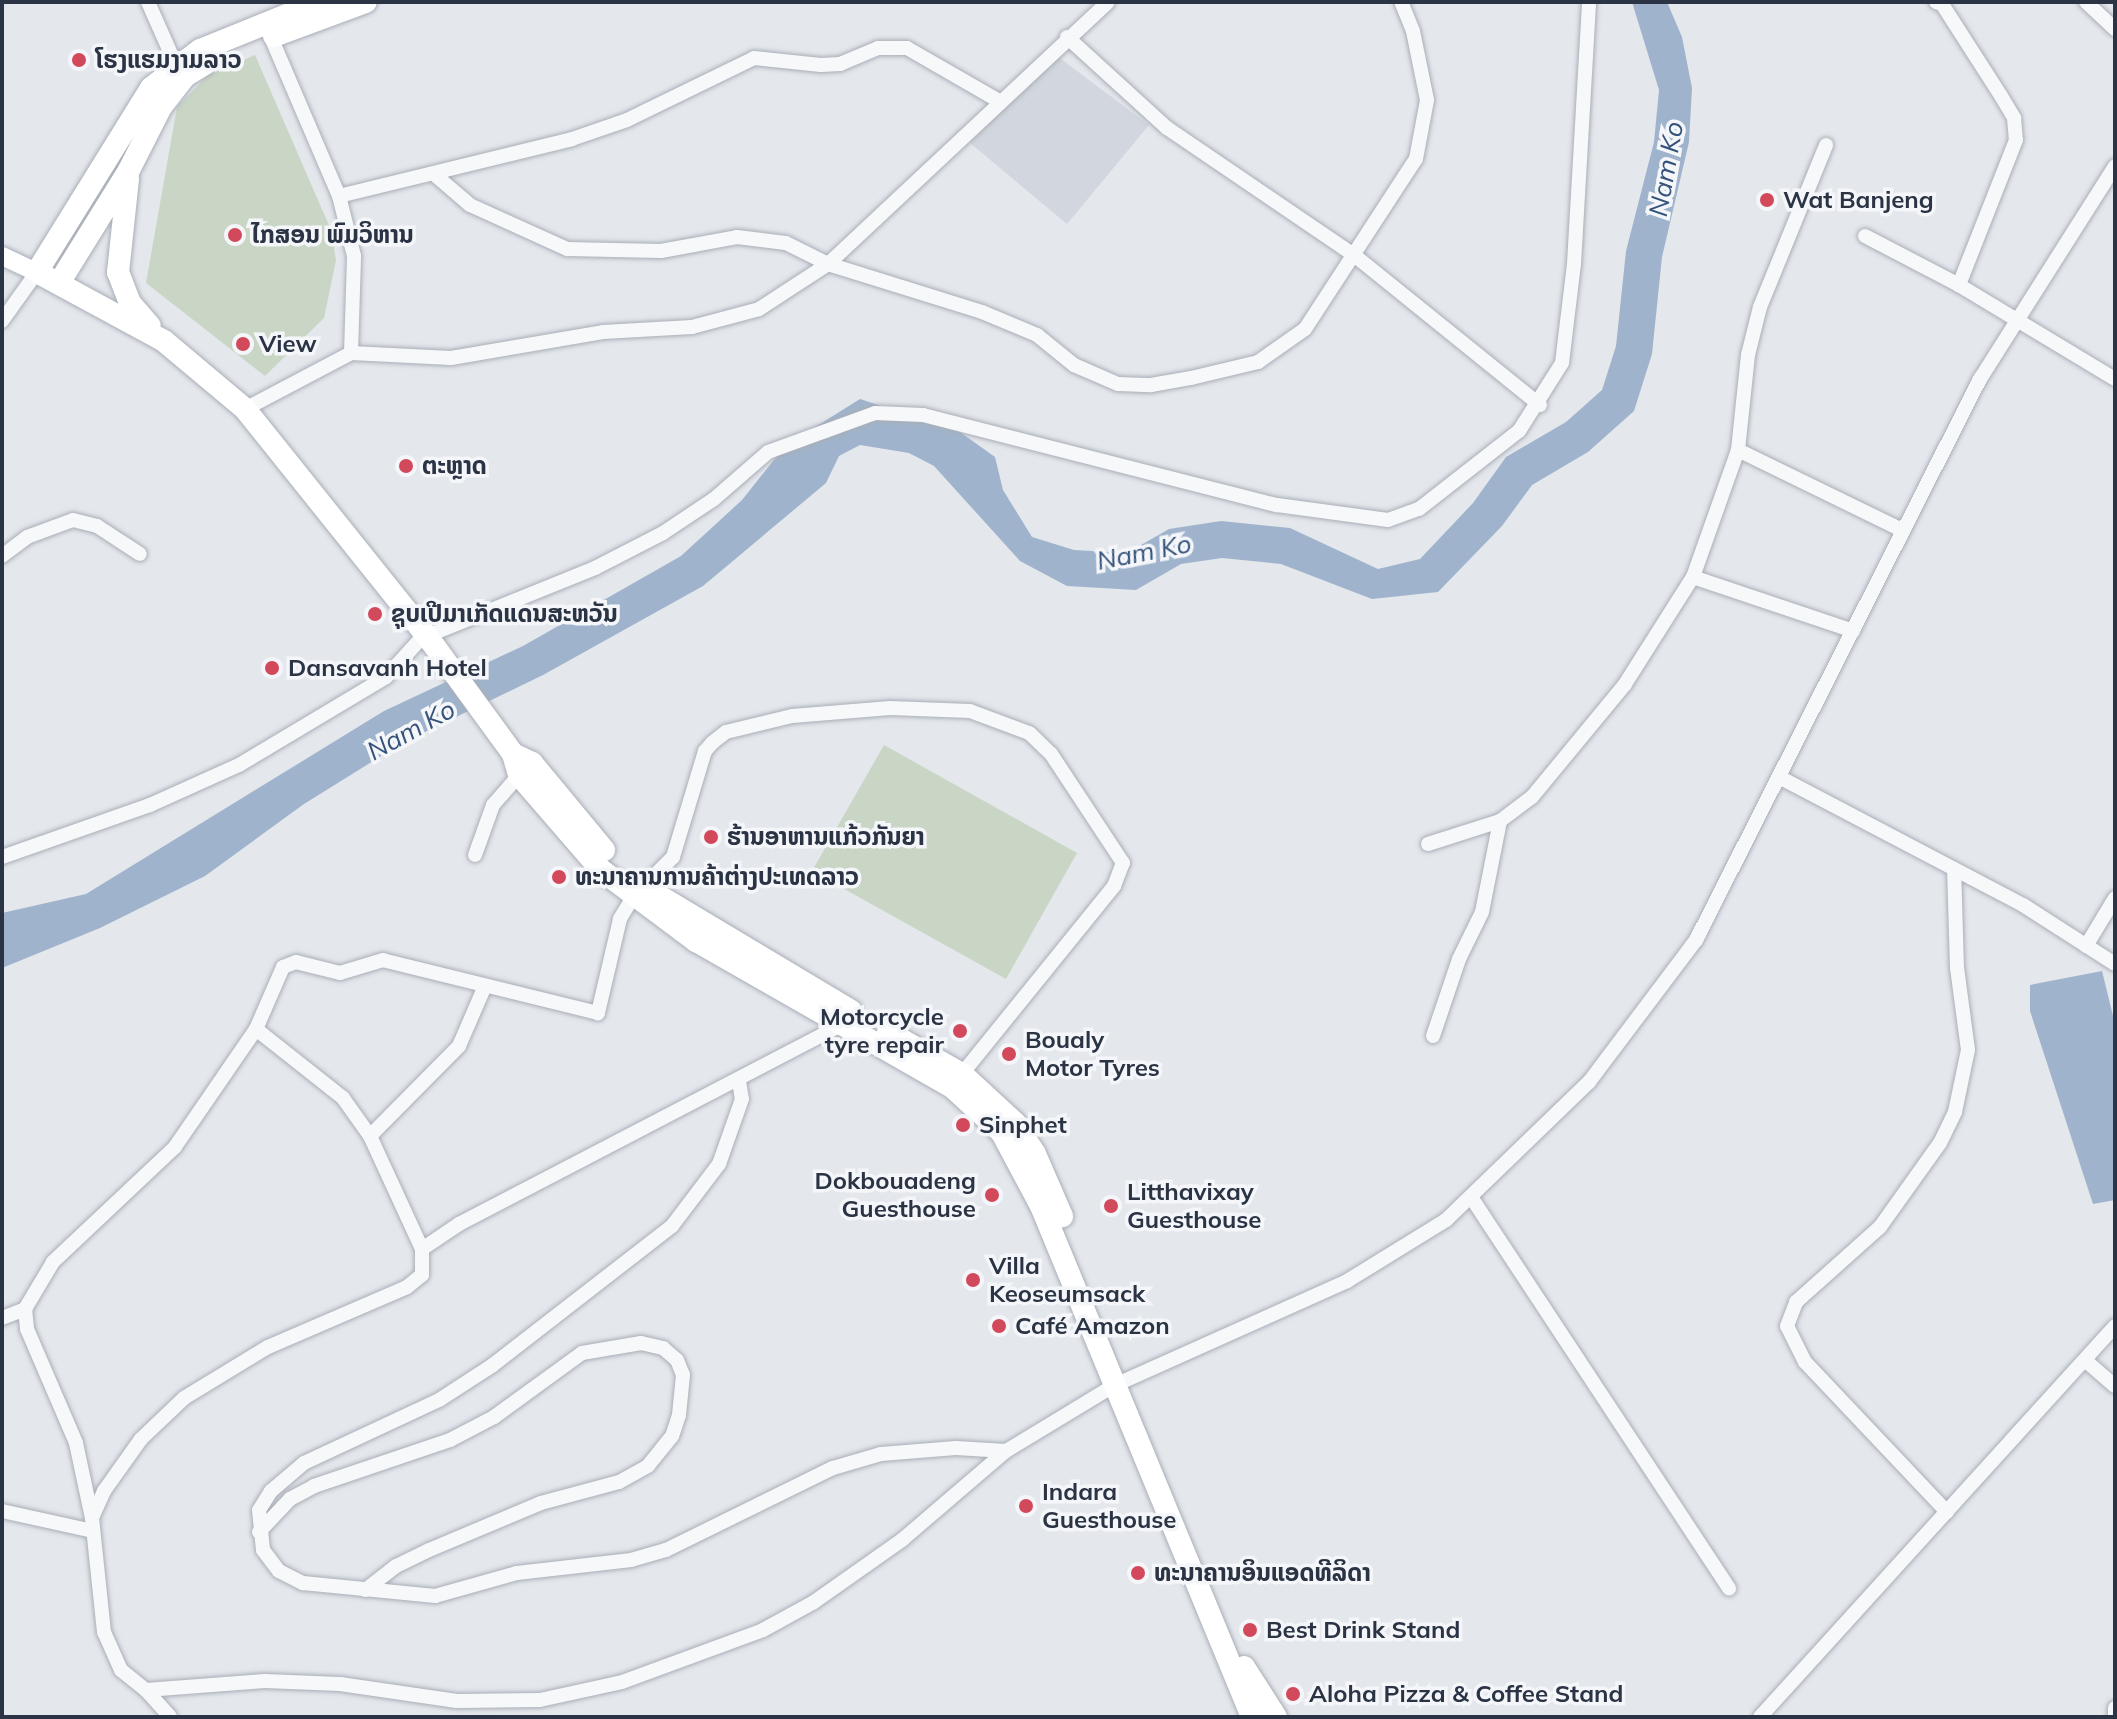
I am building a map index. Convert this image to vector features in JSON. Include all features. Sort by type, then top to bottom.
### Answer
[{"type":"highway","points":[[164,341],[37,272],[151,88],[319,2]]},
{"type":"highway","points":[[59,283],[129,170],[179,72],[366,2]]},
{"type":"highway","points":[[129,170],[118,272],[130,303],[164,341],[245,409],[427,636],[511,755],[532,763],[583,829],[638,892],[749,973],[848,1017],[957,1080],[1002,1133],[1021,1163],[1121,1382],[1245,1688],[1252,1717]]},
{"type":"highway","points":[[1245,1688],[1276,1717]]},
{"type":"main road","points":[[2,256],[37,272]]},
{"type":"street","points":[[148,2],[179,72]]},
{"type":"street","points":[[245,409],[351,353],[451,358],[603,332],[692,327],[759,309],[828,264],[1067,37],[1108,2]]},
{"type":"street","points":[[435,175],[470,205],[567,249],[661,251],[760,238],[786,243],[828,264],[982,312],[1037,335],[1074,365],[1118,384],[1151,385],[1258,362],[1305,329],[1354,255],[1416,159],[1425,124],[1423,74],[1401,2]]},
{"type":"street","points":[[2,857],[150,805],[239,765],[386,677],[427,636],[595,568],[663,533],[714,499],[768,452],[875,413],[923,415],[1277,505],[1388,520],[1419,509],[1519,431],[1540,405],[1562,363],[1571,292],[1589,2]]},
{"type":"street","points":[[2086,2],[2115,29]]},
{"type":"street","points":[[1941,3],[2014,118],[2016,140],[1959,285]]},
{"type":"street","points":[[271,37],[339,196],[354,256],[351,353]]},
{"type":"street","points":[[1067,37],[1167,128],[1354,255],[1540,405]]},
{"type":"street","points":[[339,196],[435,175],[627,120],[754,58],[840,64],[878,48],[907,48],[1001,102]]},
{"type":"street","points":[[1428,844],[1500,821],[1532,797],[1625,684],[1693,577],[1738,450],[1748,355],[1760,307],[1826,145]]},
{"type":"street","points":[[146,1690],[265,1681],[340,1684],[457,1701],[540,1700],[622,1682],[763,1630],[814,1602],[902,1540],[1006,1451],[1121,1382],[1347,1281],[1446,1220],[1589,1082],[1645,1014],[1696,940],[1781,778],[1902,530],[1980,379],[2110,190],[2115,166]]},
{"type":"street","points":[[1865,236],[1959,285],[2115,379]]},
{"type":"street","points":[[2,321],[37,272]]},
{"type":"street","points":[[1738,450],[1902,530]]},
{"type":"street","points":[[2,556],[27,537],[73,520],[97,526],[140,554]]},
{"type":"street","points":[[1693,577],[1853,631]]},
{"type":"street","points":[[170,1717],[146,1690],[121,1670],[104,1632],[92,1525],[76,1443],[27,1329],[25,1309],[53,1262],[175,1147],[256,1029],[289,963],[340,973],[383,960],[598,1013],[620,919],[638,892],[673,857],[705,751],[726,732],[792,716],[890,708],[970,711],[1029,733],[1084,798],[1123,863],[1114,886],[957,1080]]},
{"type":"street","points":[[475,855],[511,755]]},
{"type":"street","points":[[1781,778],[1954,869],[2115,964]]},
{"type":"street","points":[[1433,1036],[1459,959],[1482,912],[1500,821]]},
{"type":"street","points":[[1947,1512],[1805,1362],[1787,1326],[1796,1302],[1880,1227],[1940,1143],[1955,1112],[1968,1050],[1957,968],[1954,869]]},
{"type":"street","points":[[2086,946],[2115,898]]},
{"type":"street","points":[[370,1136],[459,1046],[485,986]]},
{"type":"street","points":[[422,1249],[459,1224],[739,1081],[848,1017]]},
{"type":"street","points":[[92,1525],[104,1491],[141,1439],[184,1398],[268,1347],[407,1287],[422,1275],[422,1249],[370,1136],[343,1098],[256,1029]]},
{"type":"street","points":[[739,1081],[742,1099],[719,1164],[672,1226],[460,1386],[304,1463],[271,1491],[259,1510],[263,1550],[279,1571],[303,1583],[435,1596],[517,1573],[631,1560],[666,1550],[833,1468],[881,1454],[1006,1451]]},
{"type":"street","points":[[1471,1197],[1729,1589]]},
{"type":"street","points":[[2,1318],[25,1309]]},
{"type":"street","points":[[1760,1717],[2115,1326]]},
{"type":"street","points":[[259,1532],[290,1499],[314,1486],[450,1440],[494,1417],[582,1353],[641,1343],[663,1348],[677,1360],[683,1375],[679,1415],[672,1436],[648,1466],[619,1482],[541,1503],[429,1550],[396,1566],[365,1590]]},
{"type":"street","points":[[2086,1361],[2115,1386]]},
{"type":"street","points":[[2,1511],[92,1525]]},
{"type":"street","points":[[2115,1708],[2115,1717]]},
{"type":"shaded area","points":[[1057,56],[1149,125],[1067,224],[970,143]]},
{"type":"green space","points":[[255,55],[331,230],[336,260],[324,318],[265,376],[146,283],[177,107],[207,76]]},
{"type":"green space","points":[[884,745],[1077,853],[1006,979],[812,871]]},
{"type":"water","name":"Nam Ko","points":[[1632,2],[1667,2],[1682,37],[1692,88],[1689,142],[1662,257],[1652,354],[1634,411],[1588,452],[1532,485],[1502,526],[1438,592],[1372,599],[1281,564],[1222,558],[1181,564],[1136,590],[1067,586],[1020,561],[934,466],[909,453],[860,445],[839,456],[826,483],[703,586],[543,675],[402,743],[304,804],[205,876],[100,928],[2,968],[2,913],[86,894],[384,711],[523,646],[681,556],[742,500],[785,446],[860,399],[960,432],[995,457],[1003,490],[1032,537],[1074,550],[1127,553],[1169,529],[1221,521],[1290,528],[1378,569],[1420,559],[1473,503],[1506,457],[1566,422],[1602,390],[1616,346],[1626,251],[1654,142],[1659,90]]},
{"type":"water","points":[[2102,971],[2115,1024],[2115,1200],[2093,1204],[2030,1011],[2030,985]]},
{"type":"place","name":"ໂຮງແຮມງາມລາວ","points":[[79,60]]},
{"type":"place","name":"Wat Banjeng","points":[[1767,200]]},
{"type":"place","name":"ໄກສອນ ພົມວິຫານ","points":[[235,235]]},
{"type":"place","name":"View","points":[[243,344]]},
{"type":"place","name":"ຕະຫຼາດ","points":[[406,466]]},
{"type":"place","name":"ຊຸບເປີມາເກັດແດນສະຫວັນ","points":[[375,614]]},
{"type":"place","name":"Dansavanh Hotel","points":[[272,668]]},
{"type":"place","name":"ຮ້ານອາຫານແກ້ວກັນຍາ","points":[[711,837]]},
{"type":"place","name":"ທະນາຄານການຄ້າຕ່າງປະເທດລາວ","points":[[559,877]]},
{"type":"place","name":"Motorcycle tyre repair","points":[[960,1031]]},
{"type":"place","name":"Boualy Motor Tyres","points":[[1009,1054]]},
{"type":"place","name":"Sinphet","points":[[963,1125]]},
{"type":"place","name":"Dokbouadeng Guesthouse","points":[[992,1195]]},
{"type":"place","name":"Litthavixay Guesthouse","points":[[1111,1206]]},
{"type":"place","name":"Villa Keoseumsack","points":[[973,1280]]},
{"type":"place","name":"Café Amazon","points":[[999,1326]]},
{"type":"place","name":"Indara Guesthouse","points":[[1026,1506]]},
{"type":"place","name":"ທະນາຄານອິນແອດທີລິດາ","points":[[1138,1573]]},
{"type":"place","name":"Best Drink Stand","points":[[1250,1630]]},
{"type":"place","name":"Aloha Pizza & Coffee Stand","points":[[1293,1694]]}]
